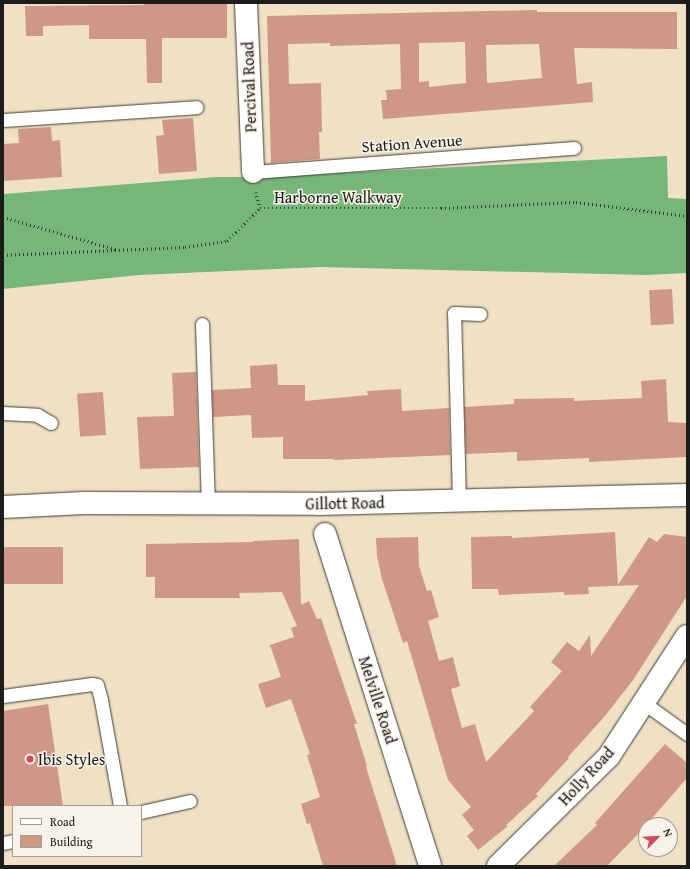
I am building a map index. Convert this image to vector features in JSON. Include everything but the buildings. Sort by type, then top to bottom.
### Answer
[{"type":"street","name":"Percival Road","points":[[246,3],[253,172]]},
{"type":"street","name":"Gillott Road","points":[[3,507],[84,502],[318,504],[687,495]]},
{"type":"street","name":"Melville Road","points":[[325,534],[430,866]]},
{"type":"street","name":"Holly Road","points":[[498,866],[609,756],[687,636]]},
{"type":"lane","points":[[3,120],[197,107]]},
{"type":"lane","name":"Station Avenue","points":[[253,172],[574,148]]},
{"type":"lane","points":[[459,501],[454,313],[480,314]]},
{"type":"lane","points":[[202,324],[208,503]]},
{"type":"lane","points":[[3,413],[37,415],[52,423]]},
{"type":"lane","points":[[3,696],[92,684],[97,686],[102,700],[120,805]]},
{"type":"lane","points":[[644,703],[687,734]]},
{"type":"lane","points":[[142,812],[190,801]]},
{"type":"path","name":"Harborne Walkway","points":[[3,255],[185,247],[227,241],[260,208],[441,208],[576,202],[687,216]]},
{"type":"path","points":[[3,217],[120,251]]},
{"type":"green space","points":[[667,156],[668,198],[687,199],[687,273],[646,275],[320,267],[139,275],[3,289],[3,194],[217,177],[265,177]]},
{"type":"place","name":"Ibis Styles","points":[[30,759]]}]
